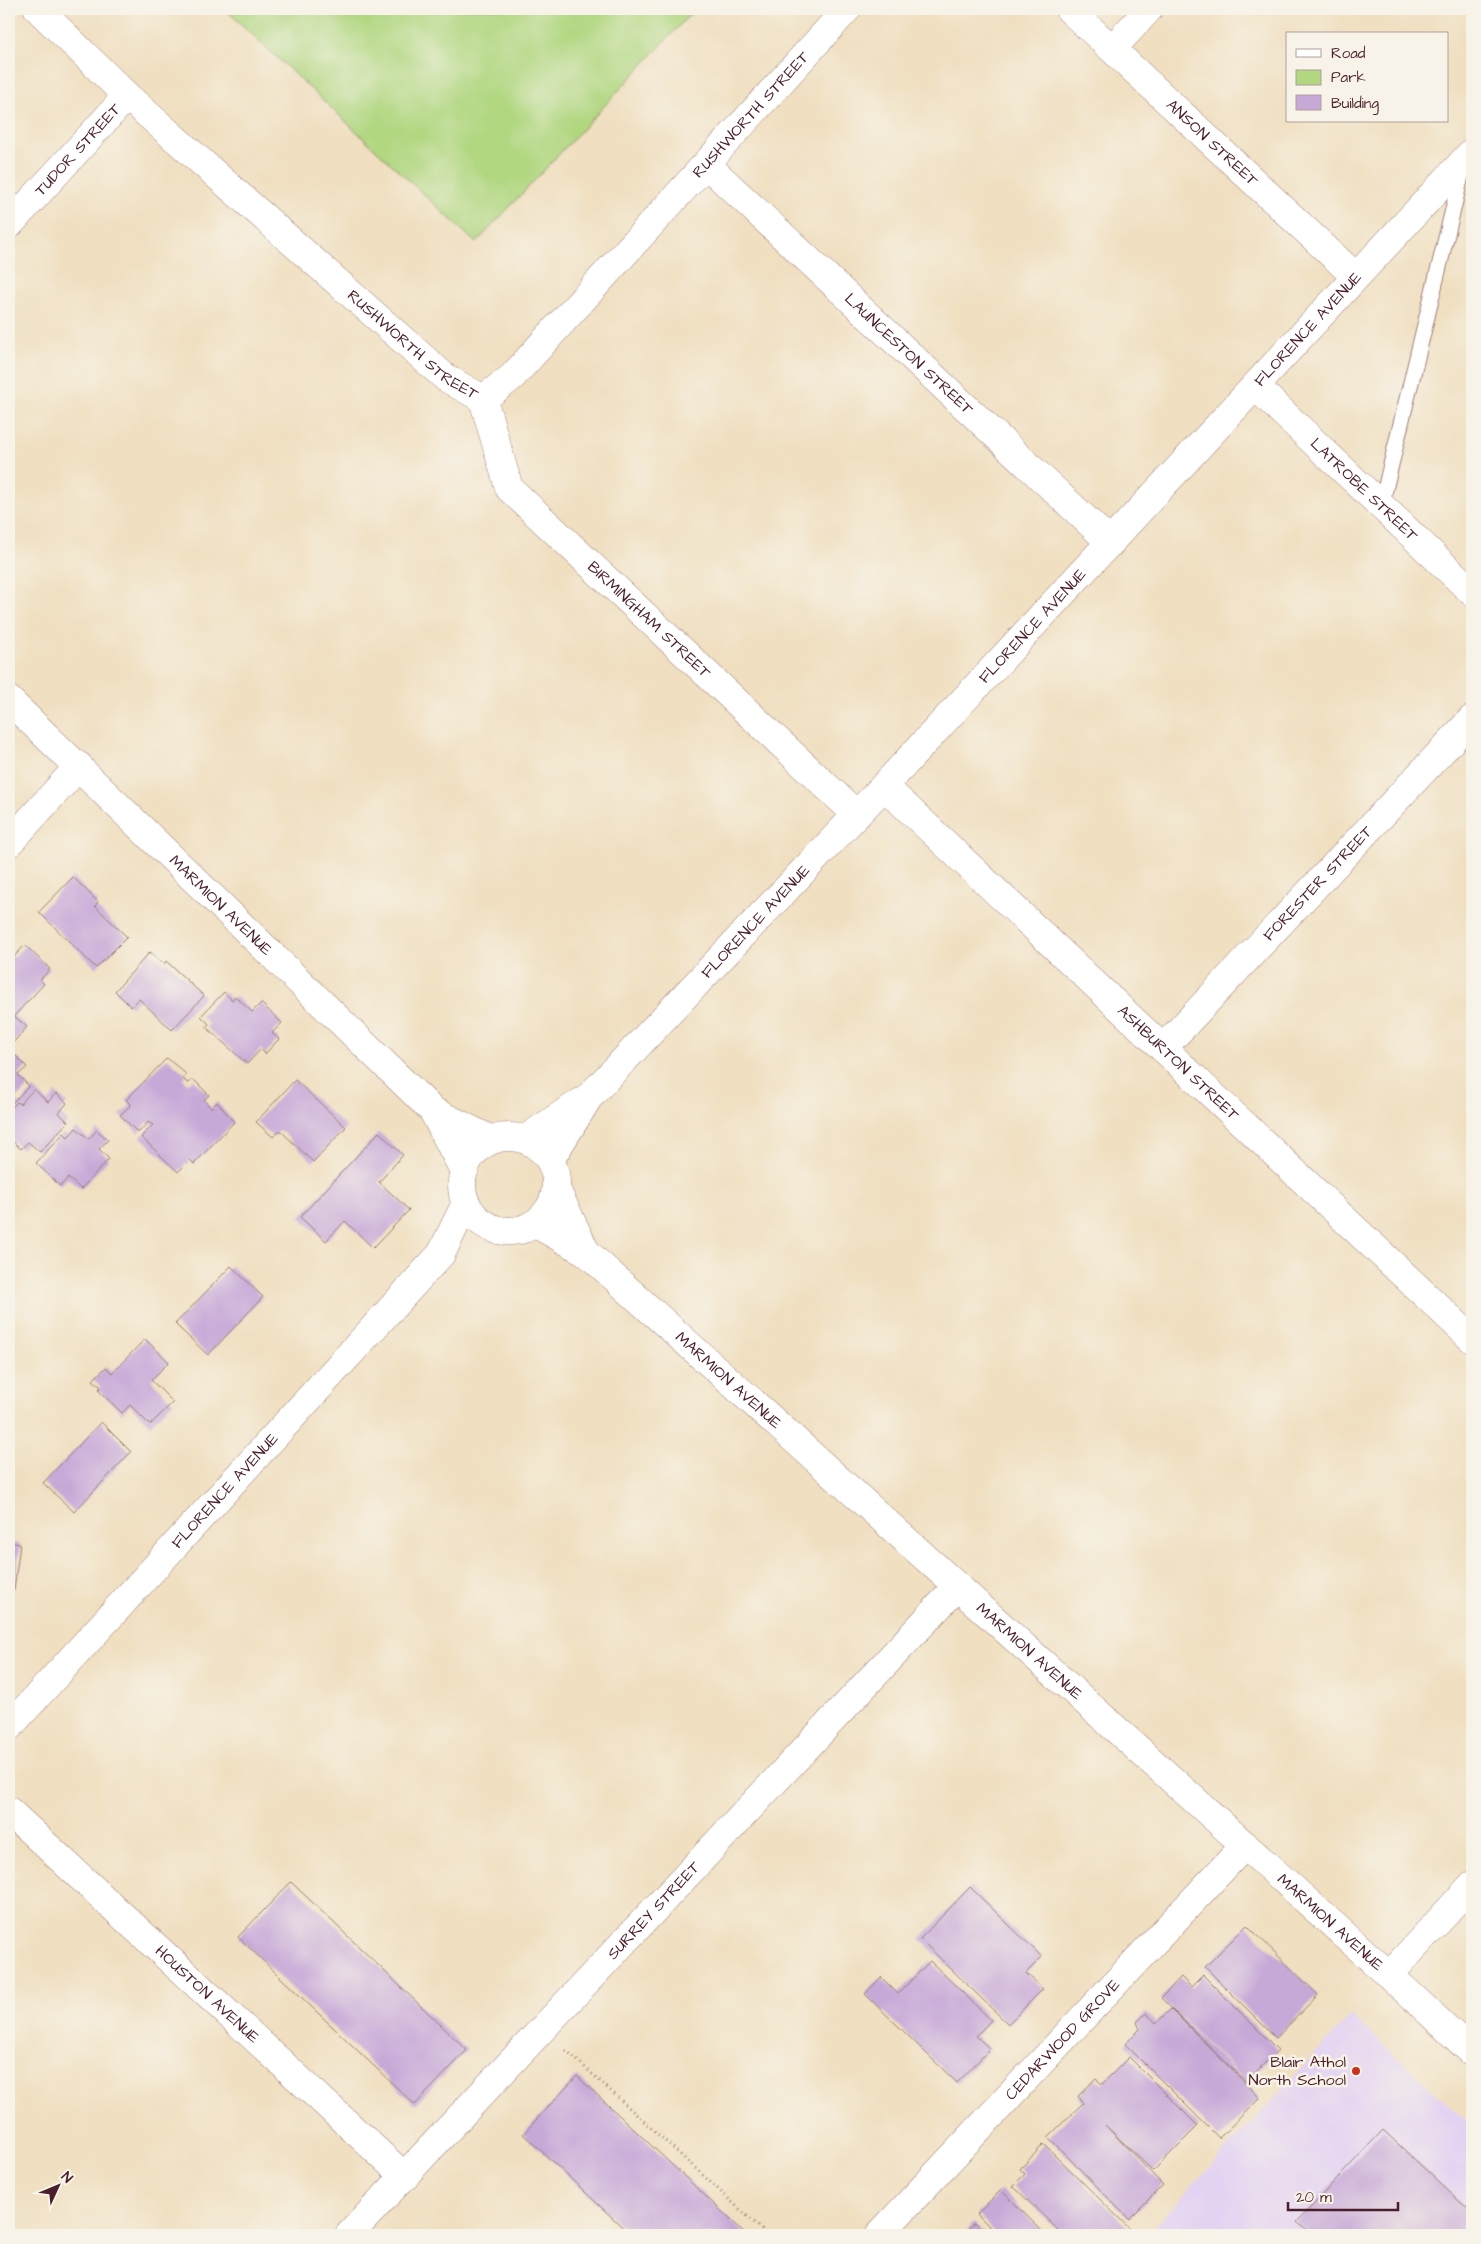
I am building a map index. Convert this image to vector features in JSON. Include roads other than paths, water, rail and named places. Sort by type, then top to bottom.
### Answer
[{"type":"street","name":"RUSHWORTH STREET","points":[[38,9],[127,96],[446,378],[483,399],[512,377],[847,9]]},
{"type":"street","name":"ANSON STREET","points":[[1069,9],[1355,276]]},
{"type":"street","points":[[1112,49],[1149,9]]},
{"type":"street","name":"TUDOR STREET","points":[[9,225],[127,96]]},
{"type":"street","name":"FLORENCE AVENUE","points":[[550,1160],[589,1097],[857,815],[1256,387],[1355,276],[1468,157]]},
{"type":"street","name":"LAUNCESTON STREET","points":[[706,164],[1111,543]]},
{"type":"street","name":"LATROBE STREET","points":[[1256,387],[1472,592]]},
{"type":"street","name":"BIRMINGHAM STREET","points":[[483,399],[509,488],[857,815]]},
{"type":"street","name":"MARMION AVENUE","points":[[9,700],[433,1111],[464,1170]]},
{"type":"street","name":"FORESTER STREET","points":[[1163,1048],[1472,719]]},
{"type":"street","points":[[9,843],[79,766]]},
{"type":"street","name":"ASHBURTON STREET","points":[[884,786],[1472,1339]]},
{"type":"street","name":"FLORENCE AVENUE","points":[[524,1139],[589,1097]]},
{"type":"street","name":"MARMION AVENUE","points":[[433,1111],[492,1140]]},
{"type":"street","points":[[508,1136],[524,1139],[539,1147],[550,1160],[556,1175],[557,1191],[536,1224],[521,1230],[504,1232],[488,1226],[475,1217],[466,1203],[462,1187],[464,1170],[478,1148],[492,1140],[508,1136]]},
{"type":"street","name":"MARMION AVENUE","points":[[557,1191],[586,1252]]},
{"type":"street","name":"FLORENCE AVENUE","points":[[9,1727],[441,1254],[466,1203]]},
{"type":"street","name":"MARMION AVENUE","points":[[536,1224],[586,1252],[1390,1975],[1472,2052]]},
{"type":"street","name":"FLORENCE AVENUE","points":[[441,1254],[488,1226]]},
{"type":"street","name":"SURREY STREET","points":[[349,2235],[958,1586]]},
{"type":"street","name":"HOUSTON AVENUE","points":[[9,1811],[405,2177]]},
{"type":"street","name":"CEDARWOOD GROVE","points":[[879,2235],[1245,1845]]},
{"type":"street","points":[[1390,1975],[1472,1885]]},
{"type":"lane","points":[[1381,506],[1468,157]]},
{"type":"place","name":"Blair Athol North School","points":[[1356,2071]]}]
